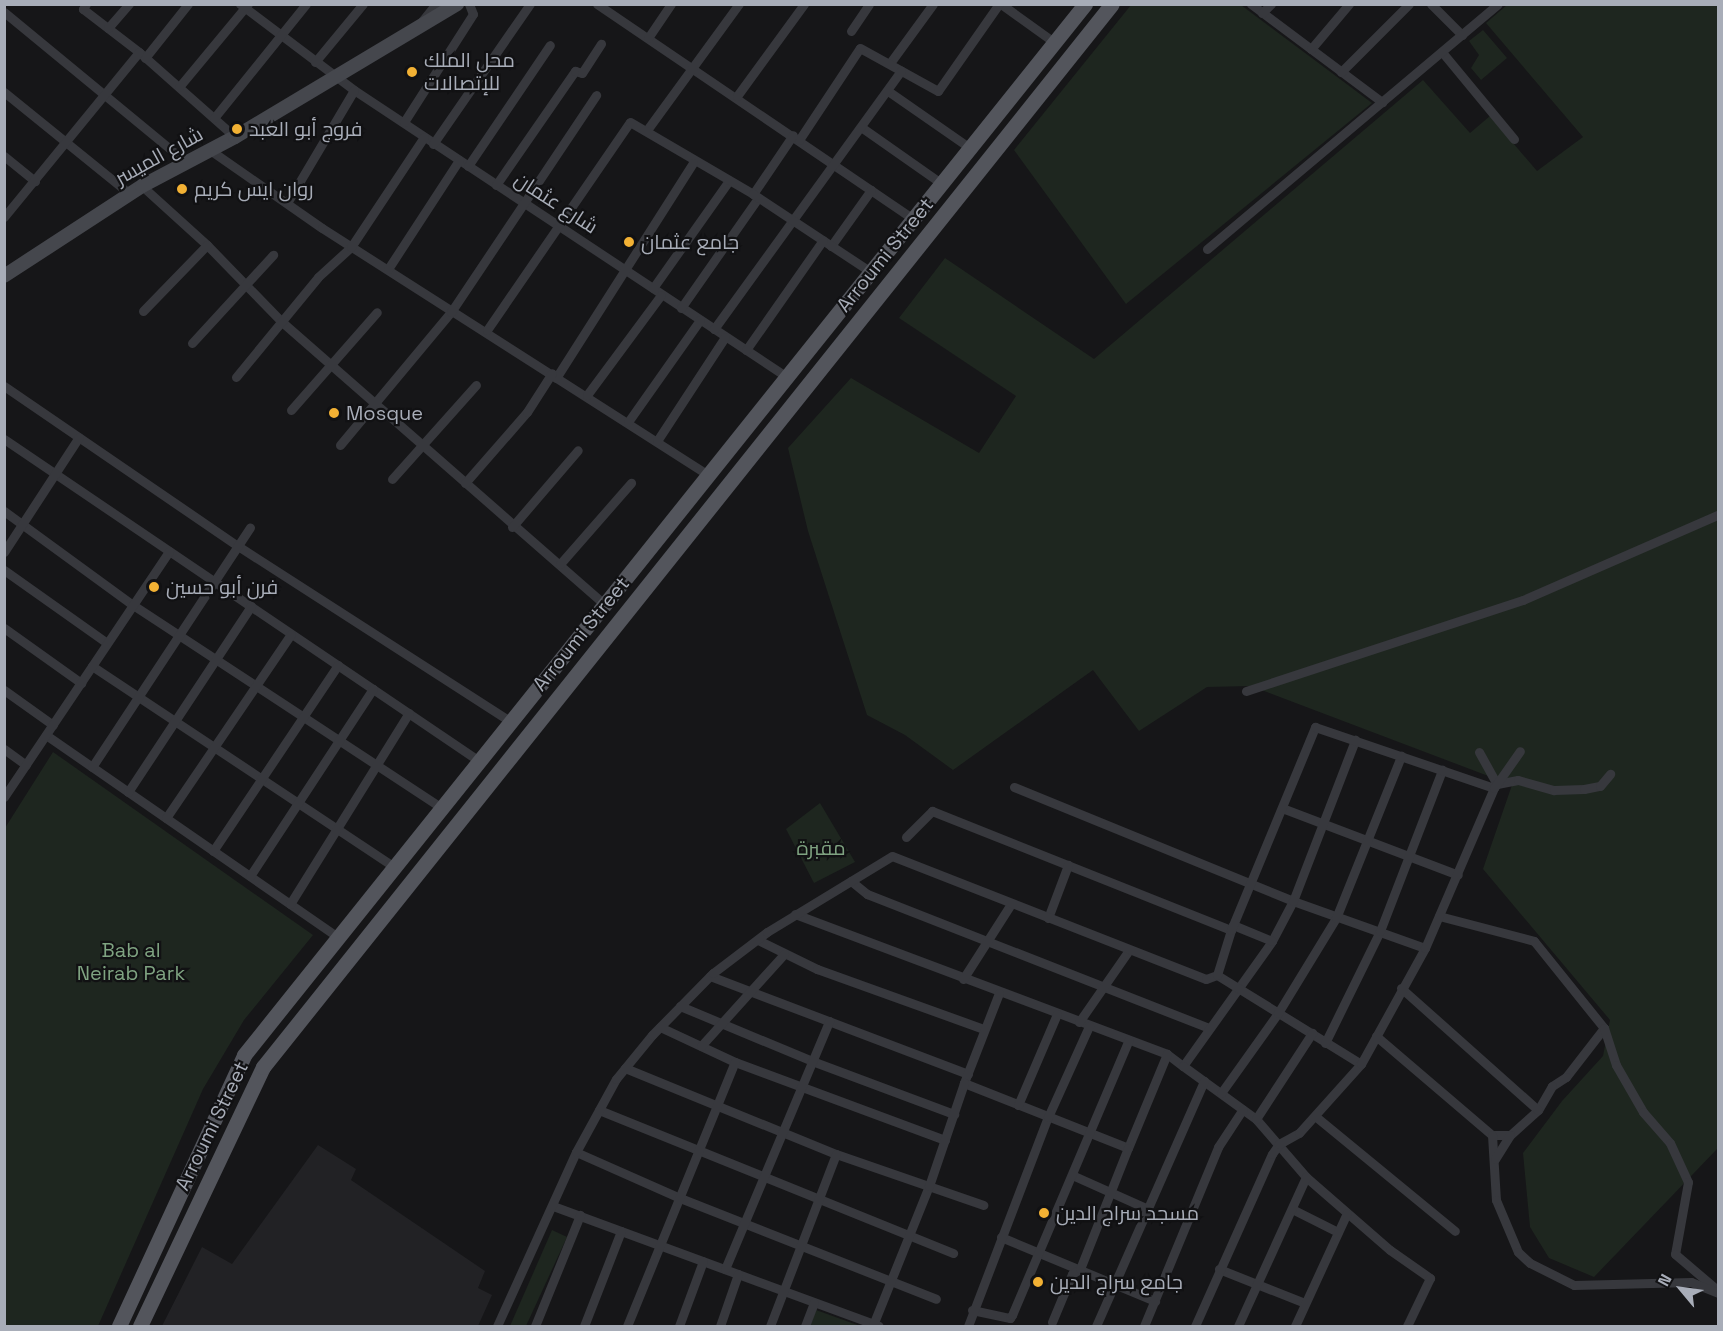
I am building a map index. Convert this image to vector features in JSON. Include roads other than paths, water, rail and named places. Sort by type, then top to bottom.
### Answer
[{"type":"main road","name":"شارع الميسر","points":[[7,270],[136,190],[235,137],[337,78],[457,4]]},
{"type":"main road","name":"Arroumi Street","points":[[119,1326],[244,1055],[1085,4]]},
{"type":"main road","name":"Arroumi Street","points":[[140,1326],[263,1066],[1112,4]]},
{"type":"street","points":[[86,4],[82,9],[142,55],[235,137]]},
{"type":"street","points":[[108,28],[129,4]]},
{"type":"street","points":[[4,217],[68,143],[106,94],[188,4]]},
{"type":"street","points":[[214,118],[306,4]]},
{"type":"street","points":[[315,62],[363,4]]},
{"type":"street","points":[[415,30],[436,4]]},
{"type":"street","points":[[404,122],[473,14],[469,4]]},
{"type":"street","points":[[433,144],[530,4]]},
{"type":"street","points":[[597,4],[691,68],[737,96],[913,219]]},
{"type":"street","points":[[648,38],[671,4]]},
{"type":"street","points":[[647,130],[739,4]]},
{"type":"street","points":[[737,96],[804,4]]},
{"type":"street","points":[[851,31],[869,4]]},
{"type":"street","points":[[890,63],[933,4]]},
{"type":"street","points":[[681,308],[755,196],[860,48],[938,91],[1000,4],[1055,43]]},
{"type":"street","points":[[1251,4],[1382,102]]},
{"type":"street","points":[[1262,13],[1271,4]]},
{"type":"street","points":[[1311,49],[1348,4]]},
{"type":"street","points":[[1341,72],[1409,4]]},
{"type":"street","points":[[1431,4],[1462,35]]},
{"type":"street","points":[[1208,249],[1498,4]]},
{"type":"street","points":[[179,87],[244,6]]},
{"type":"street","name":"شارع عثمان","points":[[244,6],[315,62],[433,144],[787,377]]},
{"type":"street","points":[[4,12],[186,162]]},
{"type":"street","points":[[496,185],[575,71],[582,73],[601,44]]},
{"type":"street","points":[[468,166],[550,45]]},
{"type":"street","points":[[1442,52],[1514,139]]},
{"type":"street","points":[[714,329],[901,71]]},
{"type":"street","points":[[287,203],[354,90]]},
{"type":"street","points":[[888,91],[970,148]]},
{"type":"street","points":[[4,92],[68,143],[136,190],[207,245],[282,322],[512,527],[560,564],[604,605]]},
{"type":"street","points":[[340,445],[451,312],[596,95]]},
{"type":"street","points":[[487,330],[561,227],[630,122],[647,130],[693,163],[755,196],[871,272]]},
{"type":"street","points":[[861,127],[942,183]]},
{"type":"street","points":[[236,378],[318,277],[351,247],[424,137]]},
{"type":"street","points":[[210,150],[351,247],[451,312],[487,330],[708,475]]},
{"type":"street","points":[[4,156],[35,181]]},
{"type":"street","points":[[388,269],[459,160]]},
{"type":"street","points":[[465,483],[527,412],[554,375],[625,271],[693,163]]},
{"type":"street","points":[[653,288],[728,182]]},
{"type":"street","points":[[831,246],[871,190]]},
{"type":"street","points":[[746,350],[823,240]]},
{"type":"street","points":[[143,311],[207,245]]},
{"type":"street","points":[[192,343],[273,255]]},
{"type":"street","points":[[586,395],[661,295]]},
{"type":"street","points":[[291,410],[377,312]]},
{"type":"street","points":[[628,422],[700,320]]},
{"type":"street","points":[[657,441],[725,337]]},
{"type":"street","points":[[392,479],[476,385]]},
{"type":"street","points":[[4,386],[238,546],[511,722]]},
{"type":"street","points":[[4,552],[79,437]]},
{"type":"street","points":[[4,439],[57,472],[214,582],[479,761]]},
{"type":"street","points":[[512,527],[578,450]]},
{"type":"street","points":[[560,564],[631,483]]},
{"type":"street","points":[[4,511],[133,605],[442,808]]},
{"type":"street","points":[[1246,691],[1523,600],[1719,515]]},
{"type":"street","points":[[92,766],[250,527]]},
{"type":"street","points":[[4,797],[169,551]]},
{"type":"street","points":[[4,570],[108,643]]},
{"type":"street","points":[[128,792],[250,606]]},
{"type":"street","points":[[4,628],[81,683]]},
{"type":"street","points":[[166,818],[291,634]]},
{"type":"street","points":[[213,851],[338,665]]},
{"type":"street","points":[[92,666],[394,867]]},
{"type":"street","points":[[250,876],[373,689]]},
{"type":"street","points":[[4,690],[53,725]]},
{"type":"street","points":[[290,904],[409,713]]},
{"type":"street","points":[[1217,975],[1232,928],[1315,727],[1495,786],[1518,780],[1554,790],[1584,789],[1600,786],[1610,774]]},
{"type":"street","points":[[46,735],[339,938]]},
{"type":"street","points":[[1183,1066],[1207,1027],[1272,941],[1293,901],[1355,740]]},
{"type":"street","points":[[4,749],[26,765]]},
{"type":"street","points":[[1195,1326],[1279,1144],[1299,1133],[1361,1064],[1425,948],[1495,786],[1520,751]]},
{"type":"street","points":[[1479,752],[1495,786]]},
{"type":"street","points":[[1221,1093],[1278,1012],[1336,918],[1401,756]]},
{"type":"street","points":[[1325,1043],[1380,932],[1442,770]]},
{"type":"street","points":[[1014,787],[1336,918],[1425,948]]},
{"type":"street","points":[[1282,808],[1458,874]]},
{"type":"street","points":[[906,837],[932,812],[1068,866],[1272,941]]},
{"type":"street","points":[[497,1326],[576,1152],[625,1068],[660,1027],[710,976],[795,914],[892,856],[1206,979],[1217,975],[1361,1064]]},
{"type":"street","points":[[1048,918],[1068,866]]},
{"type":"street","points":[[851,881],[867,894],[1207,1027]]},
{"type":"street","points":[[963,979],[1011,904]]},
{"type":"street","points":[[795,914],[999,993],[1167,1054],[1256,1119],[1306,1177],[1347,1214],[1430,1278],[1407,1326]]},
{"type":"street","points":[[1439,916],[1534,941],[1604,1028],[1616,1065],[1643,1112],[1670,1143],[1688,1182],[1675,1254],[1719,1292]]},
{"type":"street","points":[[758,940],[784,954],[984,1029]]},
{"type":"street","points":[[1079,1022],[1129,950]]},
{"type":"street","points":[[701,1046],[784,954]]},
{"type":"street","points":[[710,976],[829,1021],[966,1079],[1018,1105],[1128,1148]]},
{"type":"street","points":[[1401,988],[1538,1110]]},
{"type":"street","points":[[553,1206],[872,1325],[929,1186],[984,1029],[999,993]]},
{"type":"street","points":[[680,1006],[812,1061],[954,1114]]},
{"type":"street","points":[[1018,1105],[1057,1014]]},
{"type":"street","points":[[725,1269],[784,1134],[829,1021]]},
{"type":"street","points":[[968,1326],[972,1310],[1048,1117],[1089,1026]]},
{"type":"street","points":[[660,1027],[735,1062],[945,1140]]},
{"type":"street","points":[[1495,1159],[1510,1135],[1538,1110],[1552,1086],[1566,1077],[1604,1028]]},
{"type":"street","points":[[1256,1119],[1312,1033]]},
{"type":"street","points":[[1376,1036],[1492,1135],[1510,1135]]},
{"type":"street","points":[[972,1310],[1010,1318],[1129,1040]]},
{"type":"street","points":[[1052,1322],[1072,1274],[1080,1269],[1167,1054]]},
{"type":"street","points":[[627,1326],[735,1062]]},
{"type":"street","points":[[625,1068],[836,1154],[983,1205]]},
{"type":"street","points":[[1096,1326],[1112,1287],[1117,1284],[1204,1081]]},
{"type":"street","points":[[1144,1326],[1218,1147],[1243,1109]]},
{"type":"street","points":[[599,1110],[765,1179],[953,1253]]},
{"type":"street","points":[[1315,1116],[1455,1231]]},
{"type":"street","points":[[1492,1135],[1497,1200],[1505,1227],[1518,1252],[1556,1279],[1592,1286],[1691,1282],[1719,1292]]},
{"type":"street","points":[[576,1152],[680,1198],[801,1243],[936,1299]]},
{"type":"street","points":[[770,1326],[836,1154]]},
{"type":"street","points":[[1072,1175],[1149,1209]]},
{"type":"street","points":[[1238,1326],[1306,1177]]},
{"type":"street","points":[[1292,1209],[1336,1231]]},
{"type":"street","points":[[1295,1326],[1336,1231],[1347,1214]]},
{"type":"street","points":[[535,1326],[580,1215]]},
{"type":"street","points":[[584,1326],[621,1231]]},
{"type":"street","points":[[1001,1237],[1155,1301]]},
{"type":"street","points":[[680,1326],[704,1262]]},
{"type":"street","points":[[1220,1269],[1305,1303]]},
{"type":"street","points":[[720,1326],[738,1274]]},
{"type":"street","points":[[805,1326],[814,1302]]},
{"type":"place","name":"محل الملك للإتصالات","points":[[412,72]]},
{"type":"place","name":"فروج أبو العبد","points":[[237,129]]},
{"type":"place","name":"روان ايس كريم","points":[[182,189]]},
{"type":"place","name":"جامع عثمان","points":[[629,242]]},
{"type":"place","name":"Mosque","points":[[334,413]]},
{"type":"place","name":"فرن أبو حسين","points":[[154,587]]},
{"type":"place","name":"مسجد سراج الدين","points":[[1044,1213]]},
{"type":"place","name":"جامع سراج الدين","points":[[1038,1282]]},
{"type":"park label","name":"مقبرة","points":[[821,848]]},
{"type":"park label","name":"Bab al Neirab Park","points":[[131,962]]}]
